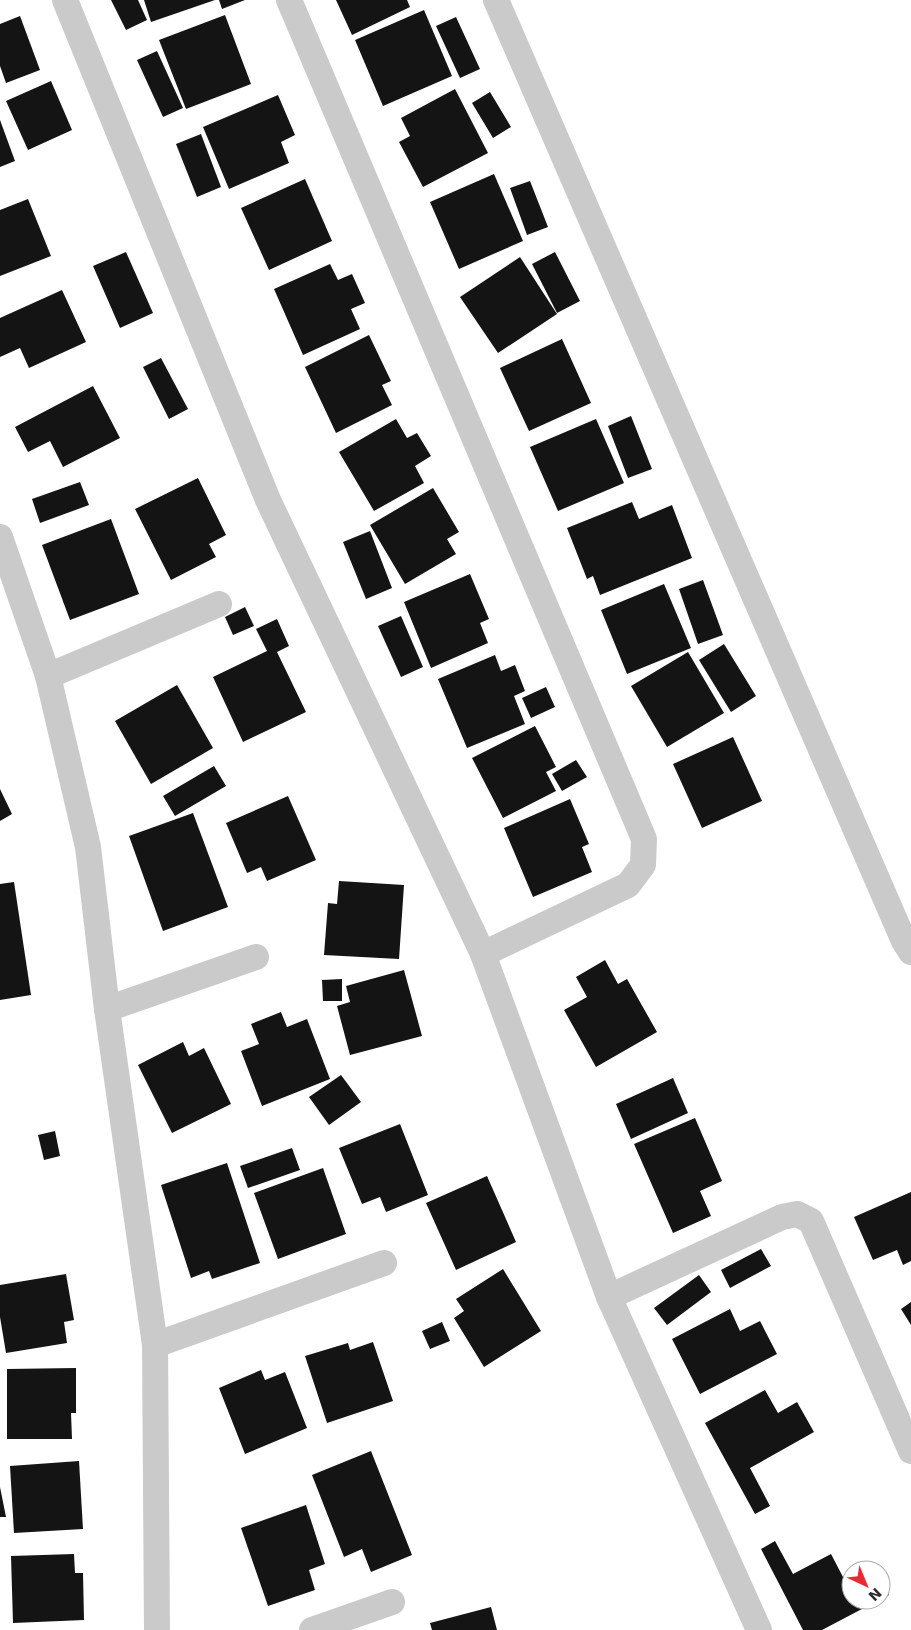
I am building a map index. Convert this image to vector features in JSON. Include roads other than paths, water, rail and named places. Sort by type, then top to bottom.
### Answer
[{"type":"street","points":[[65,0],[268,500],[483,954],[609,1297],[759,1630]]},
{"type":"street","points":[[289,0],[644,839],[643,865],[628,885],[483,954]]},
{"type":"street","points":[[496,0],[892,914],[911,952]]},
{"type":"street","points":[[0,537],[48,676],[88,847],[108,1009],[155,1345],[157,1630]]},
{"type":"street","points":[[48,676],[219,604]]},
{"type":"street","points":[[108,1009],[256,957]]},
{"type":"street","points":[[609,1297],[782,1216],[797,1214],[811,1221],[911,1451]]},
{"type":"street","points":[[155,1345],[384,1263]]},
{"type":"street","points":[[312,1630],[392,1602]]}]
